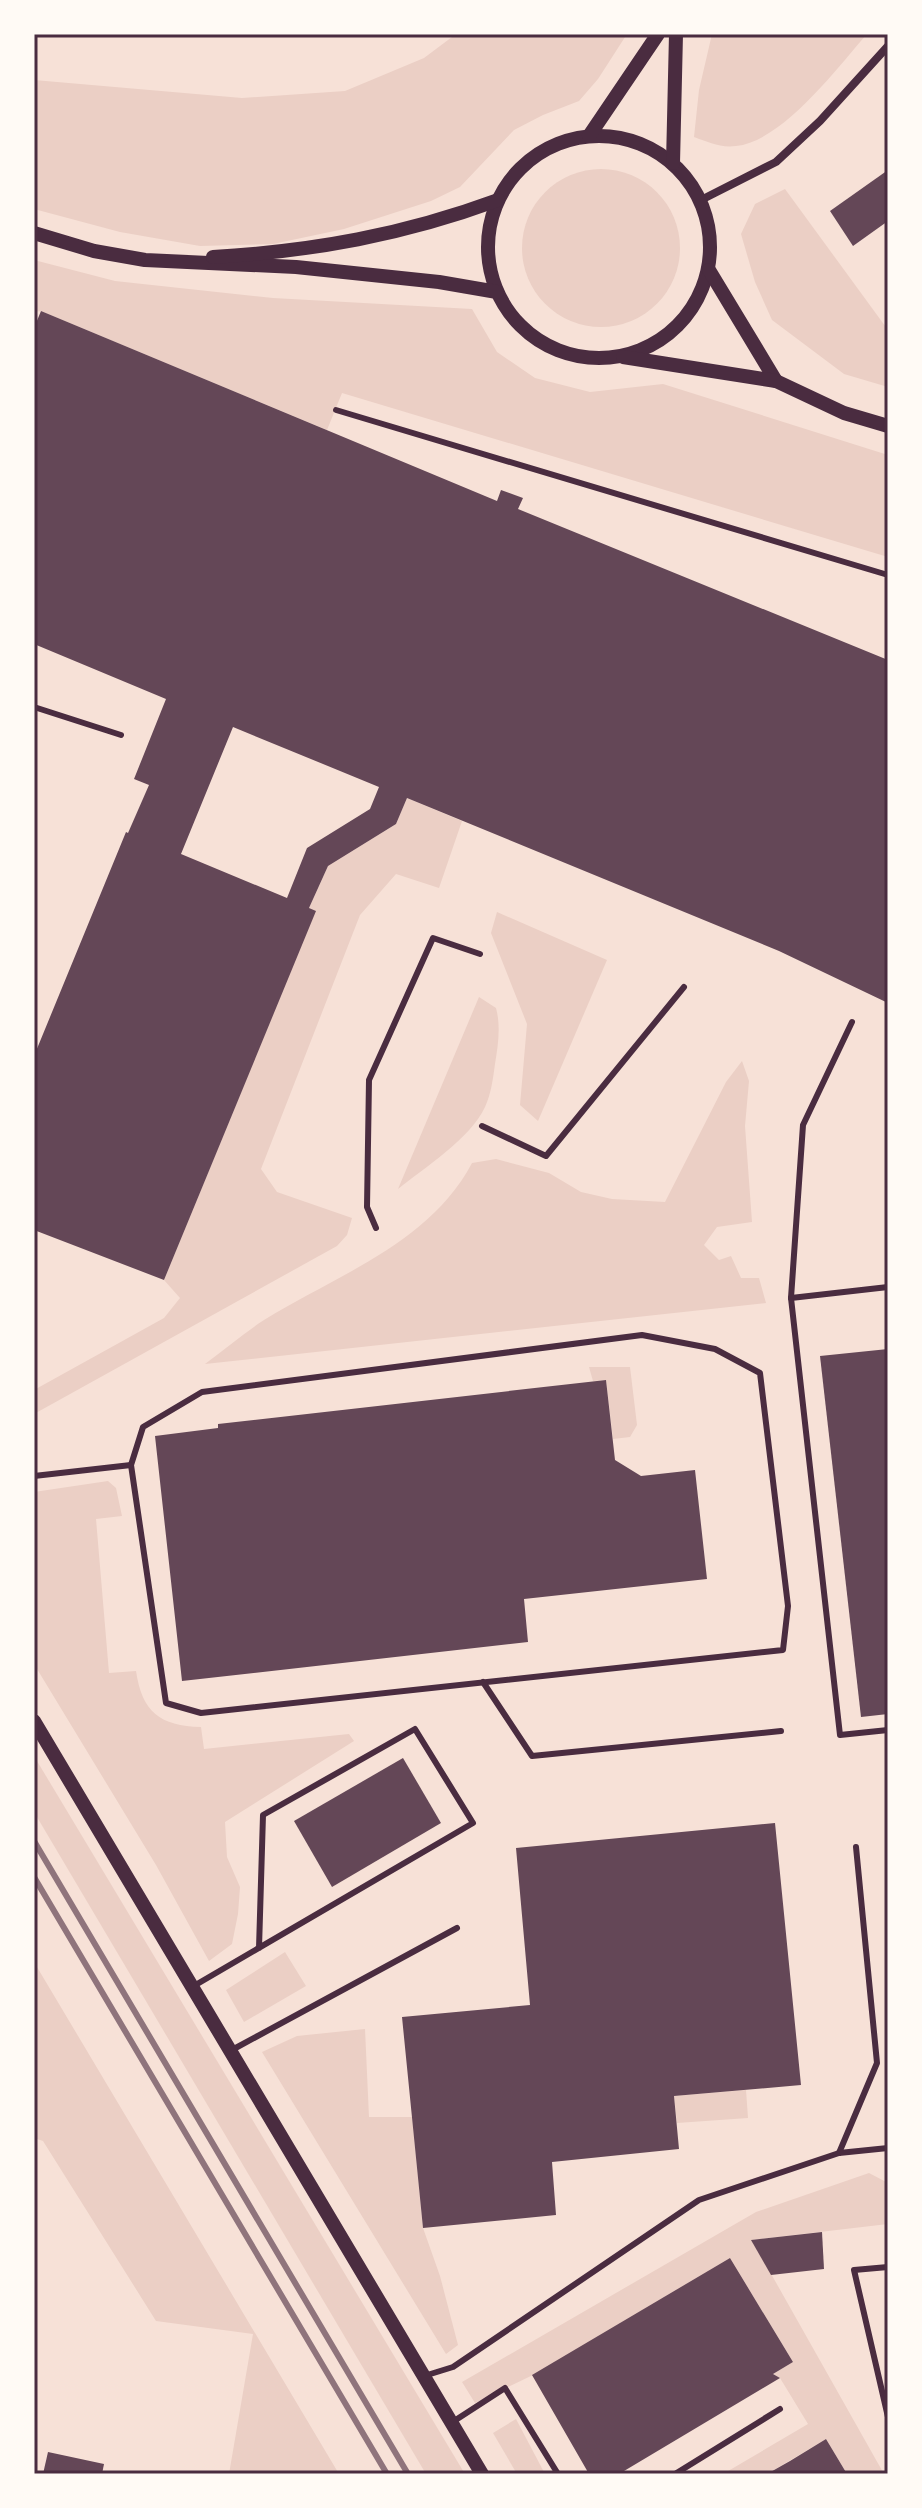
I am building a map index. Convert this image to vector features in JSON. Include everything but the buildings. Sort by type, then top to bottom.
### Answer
[{"type":"street","points":[[589,136],[658,34]]},
{"type":"street","points":[[673,163],[676,34]]},
{"type":"street","points":[[701,200],[776,162],[820,121],[888,46]]},
{"type":"street","points":[[589,136],[632,141],[654,150],[673,163],[701,200],[710,235],[709,270],[696,302],[676,328],[641,350],[619,357],[596,359],[552,348],[534,338],[519,324],[497,292],[491,274],[488,246],[492,213],[513,175],[547,148],[589,136]]},
{"type":"street","points":[[145,260],[301,250],[420,226],[498,200]]},
{"type":"street","points":[[34,233],[94,251],[145,260],[296,267],[439,282],[497,292]]},
{"type":"street","points":[[709,270],[776,381]]},
{"type":"street","points":[[619,357],[776,381],[844,413],[888,426]]},
{"type":"street","points":[[34,1721],[482,2474]]},
{"type":"lane","points":[[336,410],[888,575]]},
{"type":"lane","points":[[34,707],[121,735]]},
{"type":"lane","points":[[376,1228],[367,1207],[369,1080],[433,938],[480,954]]},
{"type":"lane","points":[[482,1126],[546,1156],[684,987]]},
{"type":"lane","points":[[852,1022],[803,1125],[791,1298],[840,1735],[888,1730]]},
{"type":"lane","points":[[791,1298],[888,1287]]},
{"type":"lane","points":[[642,1335],[715,1349],[760,1373],[788,1606],[783,1650],[201,1713],[166,1703],[131,1465],[143,1427],[202,1392],[642,1335]]},
{"type":"lane","points":[[34,1476],[131,1465]]},
{"type":"lane","points":[[483,1682],[532,1756],[781,1731]]},
{"type":"lane","points":[[192,1987],[259,1948],[473,1823],[415,1729],[263,1815],[259,1948]]},
{"type":"lane","points":[[839,2153],[877,2063],[856,1847]]},
{"type":"lane","points":[[230,2051],[457,1928]]},
{"type":"lane","points":[[423,2376],[453,2367],[699,2200],[839,2153],[888,2148]]},
{"type":"lane","points":[[888,2267],[854,2270],[888,2417]]},
{"type":"lane","points":[[451,2423],[505,2388],[558,2474]]},
{"type":"lane","points":[[675,2474],[780,2409]]},
{"type":"shaded area","points":[[456,34],[627,34],[598,79],[579,101],[514,130],[460,187],[431,201],[344,229],[273,244],[200,246],[120,232],[34,209],[34,80],[242,98],[345,91],[424,58]]},
{"type":"shaded area","points":[[712,34],[867,34],[825,83],[790,117],[754,141],[730,146],[694,137],[699,90]]},
{"type":"shaded area","points":[[601,169],[631,175],[657,192],[674,218],[680,248],[674,278],[657,304],[631,321],[601,327],[571,321],[545,304],[528,278],[522,248],[528,218],[545,192],[571,175]]},
{"type":"shaded area","points":[[785,189],[888,330],[888,387],[844,374],[772,320],[755,282],[741,234],[755,204]]},
{"type":"shaded area","points":[[34,260],[115,281],[273,298],[472,309],[497,352],[535,378],[590,392],[663,384],[888,455],[888,557],[342,393],[327,430],[41,311],[34,312]]},
{"type":"shaded area","points":[[407,798],[462,821],[439,888],[396,874],[360,915],[261,1169],[277,1192],[352,1218],[347,1235],[337,1246],[34,1414],[34,1390],[164,1318],[180,1298],[164,1280],[315,912],[309,908],[328,866],[396,824]]},
{"type":"shaded area","points":[[497,912],[607,960],[538,1121],[520,1105],[527,1024],[491,933]]},
{"type":"shaded area","points":[[479,997],[496,1008],[498,1022],[498,1043],[485,1107],[458,1141],[398,1189]]},
{"type":"shaded area","points":[[742,1061],[749,1081],[745,1126],[752,1222],[717,1227],[704,1245],[719,1260],[731,1256],[741,1278],[759,1278],[766,1303],[205,1364],[264,1320],[380,1255],[407,1236],[454,1191],[472,1163],[496,1159],[549,1173],[581,1192],[612,1199],[665,1202],[726,1082]]},
{"type":"shaded area","points":[[589,1367],[630,1367],[637,1425],[630,1437],[613,1439],[606,1380],[593,1381]]},
{"type":"shaded area","points":[[108,1481],[116,1488],[122,1516],[96,1519],[109,1673],[136,1671],[148,1706],[155,1714],[174,1724],[201,1727],[204,1749],[349,1734],[354,1741],[225,1822],[227,1857],[240,1887],[238,1914],[232,1944],[209,1961],[156,1865],[34,1664],[34,1492]]},
{"type":"shaded area","points":[[34,1756],[465,2474],[426,2474],[34,1812]]},
{"type":"shaded area","points":[[285,1952],[306,1986],[244,2022],[226,1990]]},
{"type":"shaded area","points":[[34,1962],[339,2474],[229,2474],[253,2334],[156,2321],[43,2141],[34,2138]]},
{"type":"shaded area","points":[[365,2029],[369,2117],[412,2117],[423,2228],[440,2276],[458,2345],[446,2354],[262,2052],[297,2036]]},
{"type":"shaded area","points":[[746,2090],[748,2118],[677,2123],[674,2096]]},
{"type":"shaded area","points":[[869,2173],[888,2183],[888,2224],[752,2240],[884,2474],[847,2474],[826,2439],[767,2474],[723,2474],[808,2424],[780,2378],[773,2374],[793,2362],[730,2258],[533,2375],[475,2403],[462,2382],[756,2212]]},
{"type":"shaded area","points":[[516,2419],[545,2474],[517,2474],[493,2433]]},
{"type":"railway","points":[[34,1841],[408,2474]]},
{"type":"railway","points":[[34,1877],[387,2474]]}]
